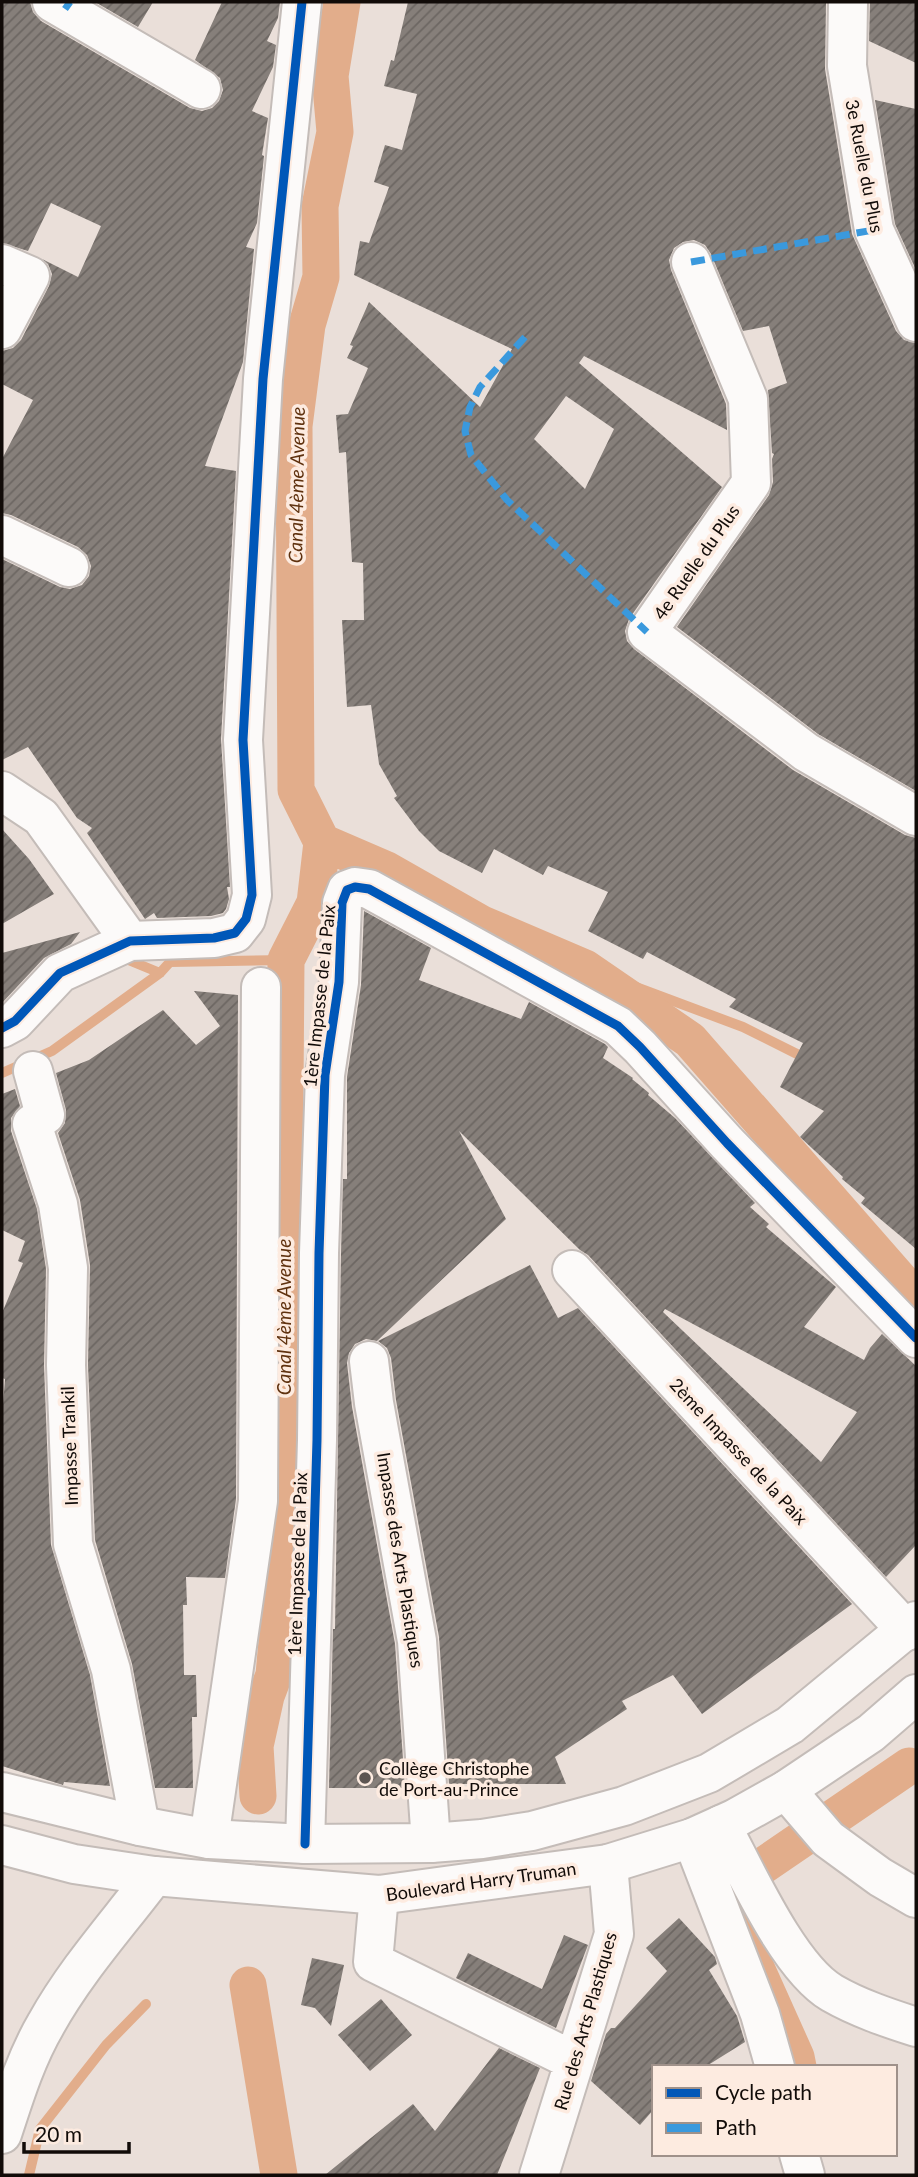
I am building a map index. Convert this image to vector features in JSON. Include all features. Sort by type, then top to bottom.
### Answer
[{"type":"street","points":[[2,1028],[15,1021],[60,973],[130,941],[214,938],[235,933],[246,919],[252,895],[243,740],[262,392],[302,2]]},
{"type":"street","name":"3e Ruelle du Plus","points":[[848,2],[847,66],[874,230],[916,322]]},
{"type":"street","points":[[58,5],[201,89]]},
{"type":"street","name":"4e Ruelle du Plus","points":[[691,262],[748,399],[751,484],[647,632],[806,752],[916,816]]},
{"type":"street","points":[[2,264],[30,276],[2,329]]},
{"type":"street","points":[[2,535],[69,567]]},
{"type":"street","points":[[2,791],[41,817],[130,941]]},
{"type":"street","name":"1ère Impasse de la Paix","points":[[305,1844],[317,1440],[319,1253],[326,1075],[339,982],[342,902],[347,890],[355,887],[369,889],[618,1026],[916,1338]]},
{"type":"street","points":[[209,1839],[258,1501],[261,988]]},
{"type":"street","name":"Impasse Trankil","points":[[33,1071],[46,1115],[32,1124],[58,1204],[68,1268],[66,1365],[73,1544],[111,1670],[140,1826]]},
{"type":"street","name":"2ème Impasse de la Paix","points":[[572,1270],[911,1626]]},
{"type":"street","name":"Impasse des Arts Plastiques","points":[[369,1361],[374,1403],[417,1641],[431,1843]]},
{"type":"street","points":[[2,1792],[140,1826],[209,1839],[305,1844],[431,1843],[482,1839],[532,1830],[624,1806],[709,1773],[790,1725],[911,1626]]},
{"type":"street","name":"Boulevard Harry Truman","points":[[2,1844],[74,1864],[155,1876],[379,1895],[608,1864],[707,1831],[786,1790],[871,1733],[916,1694]]},
{"type":"street","points":[[786,1790],[828,1839],[880,1877],[916,1898]]},
{"type":"street","points":[[707,1831],[770,1915],[808,1974],[831,1992],[878,2014],[916,2027]]},
{"type":"street","points":[[707,1831],[774,2065]]},
{"type":"street","name":"Rue des Arts Plastiques","points":[[539,2175],[614,1934],[608,1864]]},
{"type":"street","points":[[2,2134],[23,2073],[49,2018],[91,1955],[155,1876]]},
{"type":"street","points":[[379,1895],[373,1962],[574,2061]]},
{"type":"street","points":[[800,2156],[805,2175]]},
{"type":"building","points":[[2,2],[30,2],[33,12],[41,21],[190,108],[202,111],[212,108],[219,101],[223,90],[220,78],[195,60],[222,2],[280,2],[278,18],[267,41],[276,45],[273,67],[252,111],[268,118],[262,155],[257,223],[246,247],[254,249],[243,362],[205,466],[236,471],[221,739],[230,887],[227,887],[229,899],[226,909],[223,913],[211,916],[157,918],[154,913],[145,919],[87,833],[92,828],[77,818],[28,747],[2,760],[2,559],[60,587],[70,589],[82,585],[89,576],[91,566],[87,555],[78,547],[2,513],[2,459],[33,400],[2,384],[2,351],[13,348],[21,340],[49,286],[52,274],[48,264],[42,259],[78,277],[101,226],[51,203],[28,251],[2,243]]},
{"type":"building","points":[[95,2],[153,2],[138,27]]},
{"type":"building","points":[[408,2],[826,3],[825,69],[852,234],[896,331],[904,340],[916,343],[916,791],[818,734],[677,627],[769,495],[773,482],[774,454],[768,390],[787,383],[769,326],[743,331],[705,245],[694,240],[683,242],[674,248],[669,260],[726,404],[727,430],[584,356],[579,363],[722,487],[629,619],[625,631],[627,641],[793,770],[905,835],[916,838],[916,1249],[861,1203],[865,1198],[800,1137],[824,1111],[780,1087],[803,1043],[729,1007],[736,999],[647,952],[643,959],[588,931],[608,892],[548,866],[543,875],[494,849],[482,873],[439,851],[419,831],[394,798],[397,796],[379,764],[371,705],[347,707],[342,620],[364,620],[363,563],[352,562],[346,452],[339,453],[336,415],[348,414],[368,368],[347,358],[369,302],[480,407],[512,349],[354,275],[360,241],[369,243],[389,187],[374,182],[385,145],[402,150],[417,94],[384,86],[391,60],[394,61]],"holes":[[[566,396],[614,429],[585,489],[534,439]]]},
{"type":"building","points":[[870,2],[916,2],[916,63],[869,41]]},
{"type":"building","points":[[875,100],[916,109],[916,270],[895,224]]},
{"type":"building","points":[[2,829],[29,859],[54,894],[2,924]]},
{"type":"building","points":[[364,911],[431,948],[419,980],[521,1019],[529,1002],[605,1044],[608,1047],[603,1058],[633,1078],[675,1118],[755,1203],[750,1207],[769,1224],[766,1227],[836,1287],[804,1327],[864,1360],[882,1334],[916,1366],[916,1545],[886,1577],[588,1255],[459,1131],[506,1219],[377,1341],[366,1339],[355,1344],[347,1363],[352,1407],[395,1644],[405,1788],[329,1788],[335,1629],[343,1179],[347,1179],[347,1077],[361,985]],"holes":[[[665,1309],[857,1412],[821,1462],[663,1312]]]},
{"type":"building","points":[[80,932],[71,944],[44,958],[2,1003],[2,953]]},
{"type":"building","points":[[194,991],[238,995],[236,1499],[225,1578],[186,1577],[187,1605],[183,1605],[184,1675],[196,1675],[197,1717],[192,1717],[193,1788],[155,1788],[132,1664],[95,1540],[88,1365],[90,1265],[80,1200],[58,1133],[65,1123],[66,1110],[56,1073],[89,1060],[163,1010],[196,1045],[220,1026]]},
{"type":"building","points":[[15,1089],[20,1106],[11,1118],[11,1131],[37,1209],[46,1269],[44,1366],[51,1545],[90,1675],[110,1786],[64,1782],[63,1785],[2,1766],[2,1418],[5,1379],[2,1378],[2,1313],[23,1263],[18,1261],[25,1241],[2,1230],[2,1094]]},
{"type":"building","points":[[530,1265],[558,1318],[578,1308],[852,1604],[702,1714],[673,1675],[622,1701],[627,1709],[555,1757],[566,1784],[449,1784],[439,1637],[396,1400],[391,1358],[387,1348],[378,1341]]},
{"type":"building","points":[[679,1918],[715,1957],[717,1964],[709,1970],[737,2016],[745,2042],[708,2065],[652,2065],[652,2111],[640,2125],[591,2081],[606,2034],[611,2028],[615,2028],[667,1971],[646,1948]]},
{"type":"building","points":[[564,1935],[588,1945],[556,2028],[456,1978],[468,1953],[542,1989]]},
{"type":"building","points":[[312,1958],[344,1965],[331,2026],[315,2008],[301,2005]]},
{"type":"building","points":[[381,1999],[412,2035],[370,2071],[338,2035]]},
{"type":"building","points":[[499,2048],[540,2068],[497,2175],[325,2175],[413,2104],[435,2131]]},
{"type":"waterway","name":"Canal 4ème Avenue","points":[[342,2],[330,76],[335,132],[320,206],[321,277],[307,325],[294,426],[296,790],[322,842],[387,870],[482,924],[585,968],[690,1040],[916,1298]]},
{"type":"waterway","name":"Canal 4ème Avenue","points":[[258,1796],[255,1746],[266,1696],[274,1675],[281,1596],[286,960],[315,903],[322,842]]},
{"type":"waterway","points":[[122,955],[160,973]]},
{"type":"waterway","points":[[2,1073],[52,1051],[160,973],[170,962],[286,960]]},
{"type":"waterway","points":[[585,968],[743,1027],[809,1060]]},
{"type":"waterway","points":[[798,2065],[731,1912],[748,1876],[909,1766]]},
{"type":"waterway","points":[[248,1985],[279,2175]]},
{"type":"waterway","points":[[29,2175],[40,2129],[106,2045],[146,2004]]},
{"type":"marked path","points":[[65,9],[70,2]]},
{"type":"marked path","points":[[691,262],[874,230]]},
{"type":"marked path","points":[[525,337],[480,387],[470,407],[465,431],[471,455],[507,500],[647,632]]},
{"type":"cycle path","points":[[2,1028],[15,1021],[60,973],[130,941],[214,938],[235,933],[246,919],[252,895],[243,740],[263,379],[302,2]]},
{"type":"cycle path","points":[[305,1844],[325,1075],[339,982],[342,903],[347,890],[355,887],[369,889],[618,1026],[916,1338]]},
{"type":"place","name":"Collège Christophe de Port-au-Prince","points":[[365,1778]]}]
